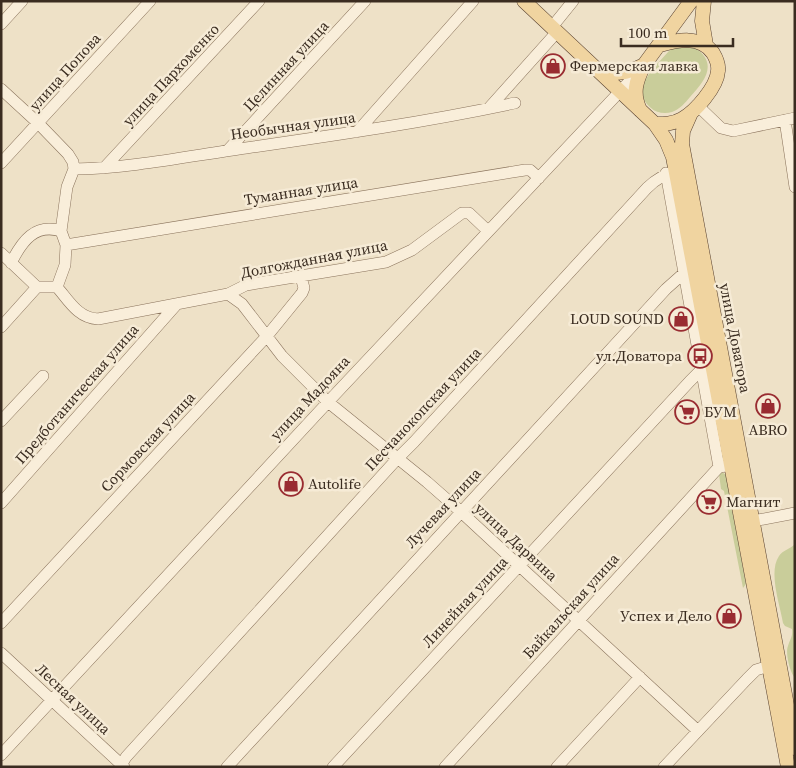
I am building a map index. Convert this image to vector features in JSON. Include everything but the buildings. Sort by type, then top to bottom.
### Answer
[{"type":"main road","points":[[524,1],[655,124],[671,123],[682,119],[694,109],[715,83],[718,72],[715,56],[706,45],[702,21],[704,1]]},
{"type":"main road","points":[[640,110],[636,101],[635,87],[644,65],[660,46],[691,1]]},
{"type":"main road","points":[[660,46],[687,40],[706,45]]},
{"type":"main road","points":[[596,69],[619,74],[644,65]]},
{"type":"main road","name":"улица Доватора","points":[[694,109],[683,131],[682,144],[795,748]]},
{"type":"main road","name":"улица Доватора","points":[[655,124],[666,140],[725,466],[769,666],[788,767]]},
{"type":"street","points":[[1,24],[22,1]]},
{"type":"street","name":"улица Попова","points":[[1,163],[150,1]]},
{"type":"street","name":"улица Пархоменко","points":[[104,168],[259,1]]},
{"type":"street","name":"Целинная улица","points":[[228,150],[365,1]]},
{"type":"street","points":[[357,132],[473,1]]},
{"type":"street","points":[[489,108],[554,29],[573,1]]},
{"type":"street","name":"улица Мадояна","points":[[1,755],[644,65]]},
{"type":"street","points":[[1,89],[68,154],[73,162],[74,169],[67,187],[61,231],[66,245],[65,266],[57,287],[37,287],[1,253]]},
{"type":"street","name":"Необычная улица","points":[[74,169],[104,168],[357,132],[439,119],[515,103]]},
{"type":"street","points":[[694,109],[726,130],[733,131],[790,119],[795,188]]},
{"type":"street","name":"Туманная улица","points":[[66,245],[525,170],[530,170],[539,178]]},
{"type":"street","name":"улица Доватора","points":[[671,172],[684,273],[701,370],[725,466]]},
{"type":"street","name":"Песчанокопская улица","points":[[122,766],[397,458],[414,442],[647,188],[656,179],[671,172]]},
{"type":"street","name":"Долгожданная улица","points":[[57,287],[82,315],[90,319],[98,319],[228,294],[246,285],[386,262],[412,250],[462,213],[469,213],[488,231]]},
{"type":"street","points":[[11,263],[25,242],[38,230],[50,228],[61,231]]},
{"type":"street","name":"Лучевая улица","points":[[227,767],[460,511],[666,289],[684,273]]},
{"type":"street","name":"Сормовская улица","points":[[1,623],[267,336],[302,293],[304,288],[302,277]]},
{"type":"street","points":[[1,327],[37,287]]},
{"type":"street","name":"улица Дарвина","points":[[228,294],[242,304],[282,356],[328,402],[460,511],[698,730]]},
{"type":"street","name":"Предботаническая улица","points":[[1,503],[176,305]]},
{"type":"street","name":"Линейная улица","points":[[333,767],[701,370]]},
{"type":"street","points":[[1,421],[43,376]]},
{"type":"street","name":"Байкальская улица","points":[[445,767],[578,620],[725,466]]},
{"type":"street","points":[[752,521],[795,513]]},
{"type":"street","name":"Лесная улица","points":[[1,653],[122,766]]},
{"type":"street","points":[[664,767],[756,670],[769,666]]},
{"type":"street","points":[[557,767],[640,677]]},
{"type":"green space","points":[[694,47],[702,53],[708,66],[700,85],[684,104],[675,111],[664,113],[653,110],[645,101],[642,93],[646,78],[673,48]]},
{"type":"green space","points":[[722,472],[726,475],[746,584],[743,588],[724,491],[721,489],[719,474]]},
{"type":"green space","points":[[795,544],[795,678],[790,668],[787,653],[792,629],[783,623],[776,589],[775,571],[779,556]]},
{"type":"place","name":"Фермерская лавка","points":[[553,66]]},
{"type":"place","name":"LOUD SOUND","points":[[681,319]]},
{"type":"place","name":"ул.Доватора","points":[[700,356]]},
{"type":"place","name":"ABRO","points":[[768,406]]},
{"type":"place","name":"БУМ","points":[[687,412]]},
{"type":"place","name":"Autolife","points":[[291,484]]},
{"type":"place","name":"Магнит","points":[[709,502]]},
{"type":"place","name":"Успех и Дело","points":[[729,616]]}]
